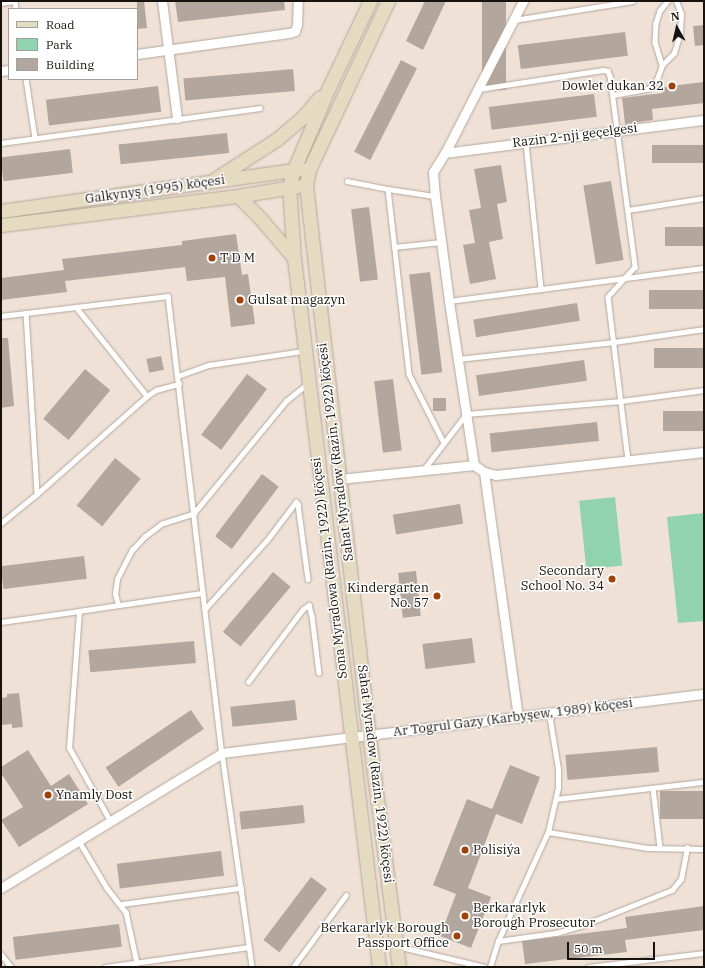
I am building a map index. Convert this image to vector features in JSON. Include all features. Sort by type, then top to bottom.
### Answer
[{"type":"main road","points":[[294,169],[329,87],[370,1]]},
{"type":"main road","name":"Sahat Myradow (Razin, 1922) köçesi","points":[[388,1],[309,170],[306,186],[369,736],[399,967]]},
{"type":"main road","points":[[209,182],[277,139],[301,119],[329,87]]},
{"type":"main road","name":"Galkynyş (1995) köçesi","points":[[1,210],[294,169],[309,170]]},
{"type":"main road","name":"Sona Myradowa (Razin, 1922) köçesi","points":[[294,169],[289,187],[294,258],[350,738],[379,967]]},
{"type":"main road","name":"Galkynyş (1995) köçesi","points":[[1,225],[238,196],[289,187],[306,186]]},
{"type":"main road","points":[[238,196],[260,218],[294,258]]},
{"type":"street","points":[[162,1],[177,118]]},
{"type":"street","points":[[138,54],[289,33],[295,31],[297,26],[298,1]]},
{"type":"street","points":[[474,465],[449,301],[433,172],[445,153],[479,89],[523,1]]},
{"type":"street","name":"Razin 2-nji geçelgesi","points":[[445,153],[704,120]]},
{"type":"street","points":[[339,479],[474,465],[484,472],[496,476],[704,452]]},
{"type":"street","points":[[484,472],[518,718]]},
{"type":"street","name":"Ar Togrul Gazy (Karbyşew, 1989) köçesi","points":[[1,888],[222,754],[704,694]]},
{"type":"lane","points":[[1,3],[14,1]]},
{"type":"lane","points":[[514,20],[632,1]]},
{"type":"lane","points":[[662,65],[655,42],[656,23],[660,12],[668,1]]},
{"type":"lane","points":[[613,94],[648,89],[657,79],[662,65],[674,53],[680,33],[681,14],[676,1]]},
{"type":"lane","points":[[479,89],[603,70],[608,71],[613,94],[635,267],[608,297],[628,461]]},
{"type":"lane","points":[[26,80],[34,138]]},
{"type":"lane","points":[[1,143],[177,118],[260,108]]},
{"type":"lane","points":[[526,143],[541,289]]},
{"type":"lane","points":[[347,182],[388,190],[435,196]]},
{"type":"lane","points":[[388,190],[409,374],[444,443]]},
{"type":"lane","points":[[628,210],[704,198]]},
{"type":"lane","points":[[394,247],[441,242]]},
{"type":"lane","points":[[449,301],[704,268]]},
{"type":"lane","points":[[1,316],[168,296],[222,754],[252,967]]},
{"type":"lane","points":[[76,307],[147,396]]},
{"type":"lane","points":[[26,313],[38,494]]},
{"type":"lane","points":[[458,359],[614,342],[704,329]]},
{"type":"lane","points":[[178,376],[209,365],[305,350]]},
{"type":"lane","points":[[118,605],[115,594],[117,579],[132,550],[161,524],[194,513],[286,401],[309,383]]},
{"type":"lane","points":[[1,523],[38,494],[147,396],[156,390],[179,384]]},
{"type":"lane","points":[[423,470],[466,414],[621,401],[704,390]]},
{"type":"lane","points":[[205,609],[267,540],[296,502],[298,504],[308,579]]},
{"type":"lane","points":[[1,622],[204,593]]},
{"type":"lane","points":[[248,682],[302,610],[309,605],[312,616],[319,673]]},
{"type":"lane","points":[[80,611],[70,748],[110,821]]},
{"type":"lane","points":[[490,967],[498,941],[548,832],[556,799],[558,769],[549,714]]},
{"type":"lane","points":[[556,799],[704,782]]},
{"type":"lane","points":[[654,788],[660,848]]},
{"type":"lane","points":[[548,832],[660,848],[704,849]]},
{"type":"lane","points":[[79,840],[107,888],[122,904],[126,912],[137,963]]},
{"type":"lane","points":[[498,941],[556,933],[581,926],[672,890],[681,879],[687,848]]},
{"type":"lane","points":[[122,904],[241,888]]},
{"type":"lane","points":[[293,967],[346,895]]},
{"type":"lane","points":[[397,946],[485,967]]},
{"type":"lane","points":[[105,967],[249,947]]},
{"type":"lane","points":[[588,967],[704,953]]},
{"type":"lane","points":[[1,954],[11,967]]},
{"type":"green space","points":[[615,497],[622,566],[586,569],[579,501]]},
{"type":"green space","points":[[704,513],[704,621],[678,623],[667,517]]},
{"type":"building","points":[[137,1],[144,1],[147,28],[138,29]]},
{"type":"building","points":[[175,1],[284,1],[285,10],[178,22]]},
{"type":"building","points":[[425,1],[446,1],[423,50],[406,41]]},
{"type":"building","points":[[482,1],[506,1],[506,90],[482,90]]},
{"type":"building","points":[[704,25],[704,45],[695,46],[693,26]]},
{"type":"building","points":[[625,32],[628,56],[521,69],[518,45]]},
{"type":"building","points":[[401,60],[417,68],[370,160],[354,152]]},
{"type":"building","points":[[293,69],[295,91],[185,101],[183,79]]},
{"type":"building","points":[[704,82],[704,103],[652,109],[653,120],[625,124],[622,98],[663,93],[662,87]]},
{"type":"building","points":[[158,86],[161,112],[49,126],[46,100]]},
{"type":"building","points":[[594,94],[597,117],[492,130],[489,107]]},
{"type":"building","points":[[227,133],[229,153],[121,164],[119,144]]},
{"type":"building","points":[[652,145],[704,145],[704,163],[652,163]]},
{"type":"building","points":[[70,149],[73,173],[3,181],[1,157]]},
{"type":"building","points":[[501,165],[507,202],[497,204],[503,239],[489,242],[496,279],[470,284],[463,245],[475,243],[469,210],[481,208],[474,169]]},
{"type":"building","points":[[611,181],[624,260],[596,264],[583,185]]},
{"type":"building","points":[[369,207],[378,279],[360,282],[351,209]]},
{"type":"building","points":[[665,227],[704,227],[704,246],[665,246]]},
{"type":"building","points":[[236,234],[242,275],[248,274],[255,324],[231,327],[225,277],[187,281],[185,267],[65,281],[67,292],[1,300],[1,278],[64,270],[62,259],[182,245],[182,241]]},
{"type":"building","points":[[430,272],[442,372],[421,375],[409,275]]},
{"type":"building","points":[[649,290],[704,290],[704,309],[649,309]]},
{"type":"building","points":[[577,303],[580,321],[476,337],[473,319]]},
{"type":"building","points":[[1,338],[8,338],[14,406],[1,408]]},
{"type":"building","points":[[654,348],[704,348],[704,368],[654,368]]},
{"type":"building","points":[[161,356],[164,370],[149,373],[146,359]]},
{"type":"building","points":[[584,360],[587,381],[479,396],[476,375]]},
{"type":"building","points":[[85,369],[110,390],[68,440],[43,419]]},
{"type":"building","points":[[247,374],[267,389],[221,450],[201,435]]},
{"type":"building","points":[[393,379],[402,450],[383,453],[374,381]]},
{"type":"building","points":[[433,398],[446,398],[446,411],[433,411]]},
{"type":"building","points":[[663,411],[704,411],[704,431],[663,431]]},
{"type":"building","points":[[597,422],[599,441],[492,452],[490,433]]},
{"type":"building","points":[[115,458],[141,479],[102,526],[77,505]]},
{"type":"building","points":[[262,474],[279,487],[232,549],[215,536]]},
{"type":"building","points":[[460,504],[463,524],[396,534],[393,515]]},
{"type":"building","points":[[84,556],[87,579],[3,589],[1,566]]},
{"type":"building","points":[[416,571],[421,616],[403,618],[398,573]]},
{"type":"building","points":[[273,572],[291,587],[240,647],[223,632]]},
{"type":"building","points":[[472,638],[475,663],[425,669],[422,644]]},
{"type":"building","points":[[194,641],[196,663],[90,672],[88,650]]},
{"type":"building","points":[[19,693],[23,727],[12,728],[12,724],[1,725],[1,698],[7,697],[7,694]]},
{"type":"building","points":[[295,700],[297,720],[232,727],[230,707]]},
{"type":"building","points":[[191,710],[204,729],[118,787],[106,768]]},
{"type":"building","points":[[657,747],[659,772],[568,780],[565,755]]},
{"type":"building","name":"Ynamly Dost","points":[[28,750],[51,786],[69,774],[88,804],[19,847],[1,820],[23,807],[1,773],[1,767]]},
{"type":"building","points":[[510,765],[540,777],[522,824],[496,814],[468,888],[491,897],[471,948],[440,936],[456,894],[433,885],[467,799],[492,809]]},
{"type":"building","points":[[660,791],[704,791],[704,819],[660,819]]},
{"type":"building","points":[[303,805],[305,823],[241,830],[239,812]]},
{"type":"building","points":[[221,851],[224,876],[120,889],[117,864]]},
{"type":"building","points":[[311,877],[327,889],[279,952],[263,940]]},
{"type":"building","points":[[704,906],[704,930],[625,940],[627,952],[525,964],[522,941],[627,928],[625,917]]},
{"type":"building","points":[[119,924],[122,947],[16,960],[13,937]]},
{"type":"place","name":"Dowlet dukan 32","points":[[672,86]]},
{"type":"place","name":"T D M","points":[[212,258]]},
{"type":"place","name":"Gulsat magazyn","points":[[240,300]]},
{"type":"place","name":"Secondary School No. 34","points":[[612,579]]},
{"type":"place","name":"Kindergarten No. 57","points":[[437,596]]},
{"type":"place","name":"Ynamly Dost","points":[[48,795]]},
{"type":"place","name":"Polisiýa","points":[[465,850]]},
{"type":"place","name":"Berkararlyk Borough Prosecutor","points":[[465,916]]},
{"type":"place","name":"Berkararlyk Borough Passport Office","points":[[457,936]]}]
